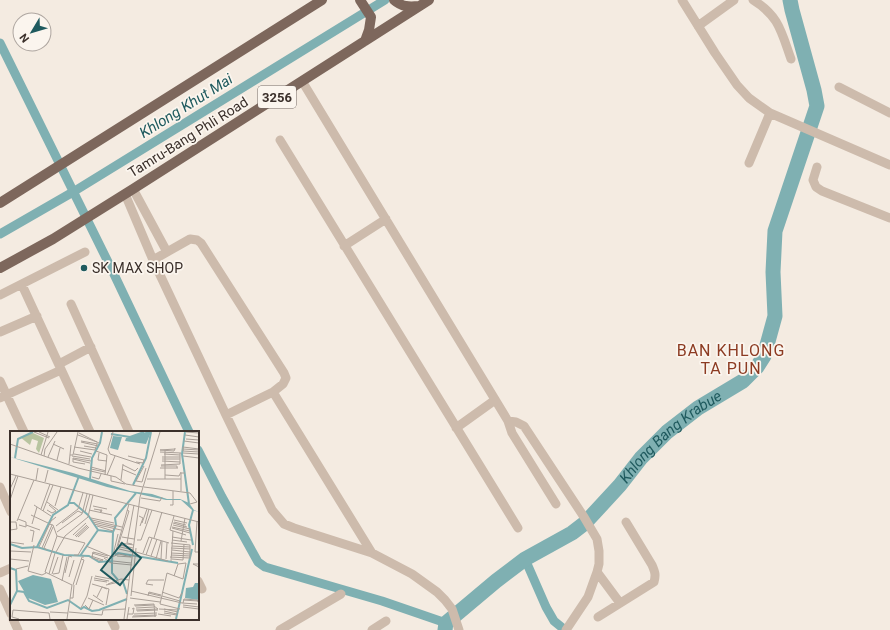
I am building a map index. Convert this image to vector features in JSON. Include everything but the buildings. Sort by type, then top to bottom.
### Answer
[{"type":"main road","points":[[0,203],[322,0]]},
{"type":"main road","points":[[394,0],[409,7],[421,6]]},
{"type":"main road","name":"Tamru-Bang Phli Road","points":[[0,268],[129,192],[430,0]]},
{"type":"main road","points":[[362,2],[371,17],[369,30],[364,42]]},
{"type":"street","points":[[682,0],[737,85],[748,98],[770,113],[890,165]]},
{"type":"street","points":[[698,26],[734,0]]},
{"type":"street","points":[[753,0],[774,17],[779,25],[791,59]]},
{"type":"street","points":[[302,81],[508,421],[512,433],[556,504]]},
{"type":"street","points":[[839,87],[890,113]]},
{"type":"street","points":[[749,163],[770,113]]},
{"type":"street","points":[[280,140],[518,528]]},
{"type":"street","points":[[817,167],[813,180],[816,186],[822,191],[890,218]]},
{"type":"street","points":[[129,192],[167,252]]},
{"type":"street","points":[[129,192],[153,260],[272,510],[284,524],[372,553],[412,574],[437,592],[452,609],[460,630]]},
{"type":"street","points":[[344,246],[386,219]]},
{"type":"street","points":[[153,260],[190,239],[197,240],[201,243],[284,372],[286,378],[283,384],[273,392],[226,415]]},
{"type":"street","points":[[0,295],[85,252]]},
{"type":"street","points":[[22,285],[90,431]]},
{"type":"street","points":[[71,304],[129,431]]},
{"type":"street","points":[[0,332],[37,316]]},
{"type":"street","points":[[3,396],[60,367],[91,347]]},
{"type":"street","points":[[0,381],[3,396],[23,431]]},
{"type":"street","points":[[273,392],[372,553]]},
{"type":"street","points":[[456,428],[495,400]]},
{"type":"street","points":[[508,421],[516,422],[524,426],[584,516],[597,539],[599,551],[598,572],[588,597],[566,629]]},
{"type":"street","points":[[0,487],[10,510]]},
{"type":"street","points":[[598,617],[654,582],[656,577],[656,572],[626,522]]},
{"type":"street","points":[[0,573],[10,568]]},
{"type":"street","points":[[598,572],[620,603]]},
{"type":"street","points":[[0,588],[10,612]]},
{"type":"street","points":[[282,629],[341,594]]},
{"type":"street","points":[[13,620],[18,630]]},
{"type":"street","points":[[58,620],[63,630]]},
{"type":"street","points":[[372,630],[386,621]]},
{"type":"waterway","name":"Khlong Khut Mai","points":[[0,234],[73,192],[385,0]]},
{"type":"waterway","name":"Khlong Bang Krabue","points":[[445,630],[446,623],[496,581],[525,559],[572,533],[585,523],[620,485],[641,458],[667,432],[698,408],[743,381],[757,367],[764,356],[775,316],[773,272],[775,231],[817,106],[790,0]]},
{"type":"waterway","points":[[0,43],[112,270],[189,431]]},
{"type":"waterway","points":[[199,452],[258,562],[265,567],[382,601],[446,623]]},
{"type":"waterway","points":[[525,559],[546,607],[554,621],[565,630]]},
{"type":"place","name":"SK MAX SHOP","points":[[84,268]]},
{"type":"district","name":"BAN KHLONG TA PUN","points":[[731,359]]}]
